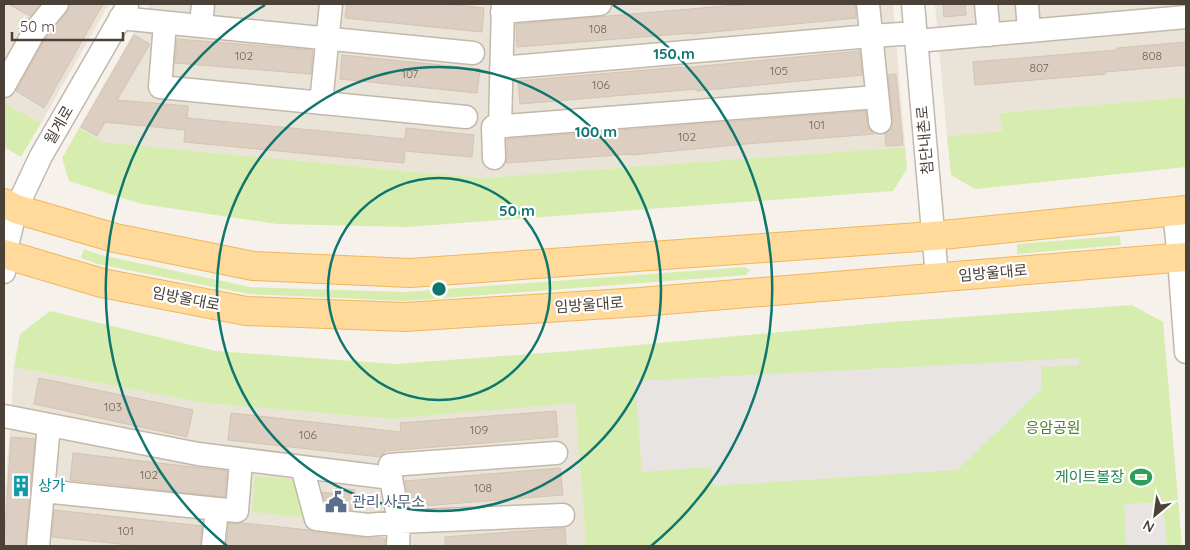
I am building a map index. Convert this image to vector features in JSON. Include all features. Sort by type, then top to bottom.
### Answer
[{"type":"main road","points":[[10,206],[114,238],[244,265],[410,273],[933,236],[1180,211]]},
{"type":"main road","points":[[799,245],[811,254],[816,268],[811,282],[804,288]]},
{"type":"main road","name":"임방울대로","points":[[4,260],[102,283],[246,311],[405,317],[640,302],[1183,258]]},
{"type":"street","points":[[4,86],[34,32],[57,4]]},
{"type":"street","points":[[201,26],[203,4]]},
{"type":"street","points":[[322,103],[332,4]]},
{"type":"street","points":[[500,127],[503,8],[600,4]]},
{"type":"street","points":[[868,4],[880,122]]},
{"type":"street","name":"첨단내촌로","points":[[913,4],[937,277]]},
{"type":"street","points":[[986,4],[989,35]]},
{"type":"street","points":[[1027,4],[1029,31]]},
{"type":"street","points":[[125,11],[164,23],[473,53]]},
{"type":"street","name":"월계로","points":[[4,260],[10,206],[125,11]]},
{"type":"street","points":[[501,68],[871,36],[989,35],[1186,17]]},
{"type":"street","points":[[164,23],[160,87],[466,117]]},
{"type":"street","points":[[494,158],[493,127],[877,97]]},
{"type":"street","points":[[1180,211],[1186,352]]},
{"type":"street","points":[[4,416],[198,454],[391,478]]},
{"type":"street","points":[[38,546],[49,425]]},
{"type":"street","points":[[398,546],[399,522],[390,465],[556,453]]},
{"type":"street","points":[[43,491],[237,511],[241,460]]},
{"type":"street","points":[[302,467],[316,519],[368,525],[563,515]]},
{"type":"street","points":[[213,546],[217,509]]},
{"type":"shaded area","points":[[4,4],[109,4],[41,123],[4,103]]},
{"type":"shaded area","points":[[150,4],[893,4],[905,147],[481,178],[102,142],[79,128]]},
{"type":"shaded area","points":[[935,4],[1186,4],[1186,97],[999,113],[1002,131],[947,136]]},
{"type":"shaded area","points":[[1079,358],[1079,365],[1041,367],[1041,390],[957,470],[713,486],[711,467],[642,472],[635,381]]},
{"type":"shaded area","points":[[14,367],[204,403],[389,419],[575,402],[586,546],[4,546],[4,510]]},
{"type":"shaded area","points":[[1163,502],[1167,546],[1126,546],[1124,504]]},
{"type":"green space","points":[[1186,97],[1186,167],[975,189],[951,175],[947,136],[1002,131],[999,113]]},
{"type":"green space","points":[[4,103],[41,123],[21,157],[4,147]]},
{"type":"green space","points":[[79,128],[102,142],[481,178],[905,147],[907,169],[893,191],[407,227],[277,224],[142,204],[69,181],[62,158]]},
{"type":"green space","points":[[1120,236],[1121,245],[1017,254],[1017,244]]},
{"type":"green space","points":[[84,249],[101,255],[250,287],[405,292],[745,267],[750,270],[746,275],[405,301],[249,294],[98,264],[81,258]]},
{"type":"green space","name":"응암공원","points":[[1132,305],[1163,322],[1182,546],[586,546],[575,403],[390,419],[204,403],[14,367],[20,334],[50,311],[216,351],[394,364],[571,351],[892,322]]},
{"type":"green space","points":[[255,476],[300,480],[311,518],[252,512]]},
{"type":"building","points":[[8,4],[40,4],[30,16]]},
{"type":"building","points":[[70,4],[103,4],[44,108],[16,91],[45,39],[67,12]]},
{"type":"building","points":[[347,4],[446,4],[484,8],[482,32],[345,18]]},
{"type":"building","points":[[748,4],[855,4],[856,18],[692,34],[517,47],[516,24]]},
{"type":"building","points":[[943,4],[965,4],[966,15],[944,17]]},
{"type":"building","points":[[134,35],[150,44],[117,100],[188,106],[187,118],[405,139],[406,128],[474,135],[472,157],[405,151],[404,163],[184,142],[185,130],[105,122],[97,136],[81,127]]},
{"type":"building","points":[[177,39],[313,50],[311,74],[175,63]]},
{"type":"building","points":[[1186,42],[1186,65],[975,85],[973,62],[1117,50],[1117,48]]},
{"type":"building","points":[[860,51],[862,75],[697,91],[697,89],[520,104],[518,81]]},
{"type":"building","points":[[342,55],[480,69],[477,93],[340,79]]},
{"type":"building","points":[[896,74],[903,145],[886,146],[885,134],[892,128],[893,121],[888,75]]},
{"type":"building","points":[[866,111],[867,124],[874,134],[631,155],[506,163],[507,139]]},
{"type":"building","points":[[39,378],[193,410],[187,437],[34,404]]},
{"type":"building","points":[[556,411],[558,437],[385,451],[380,457],[228,440],[231,413],[401,432],[400,423]]},
{"type":"building","name":"상가","points":[[11,437],[35,439],[25,546],[4,546]]},
{"type":"building","points":[[73,453],[227,471],[225,497],[70,480]]},
{"type":"building","points":[[560,468],[563,495],[410,507],[405,481]]},
{"type":"building","name":"관리 사무소","points":[[336,488],[355,490],[352,510],[326,507],[322,492],[335,494]]},
{"type":"building","points":[[54,510],[202,526],[200,546],[140,546],[52,537]]},
{"type":"building","points":[[229,523],[309,530],[366,538],[385,538],[385,546],[226,546]]},
{"type":"building","points":[[565,528],[566,546],[445,546],[445,537]]},
{"type":"place","name":"게이트볼장","points":[[1141,477]]},
{"type":"place","name":"상가","points":[[21,486]]},
{"type":"place","name":"관리 사무소","points":[[336,502]]}]
